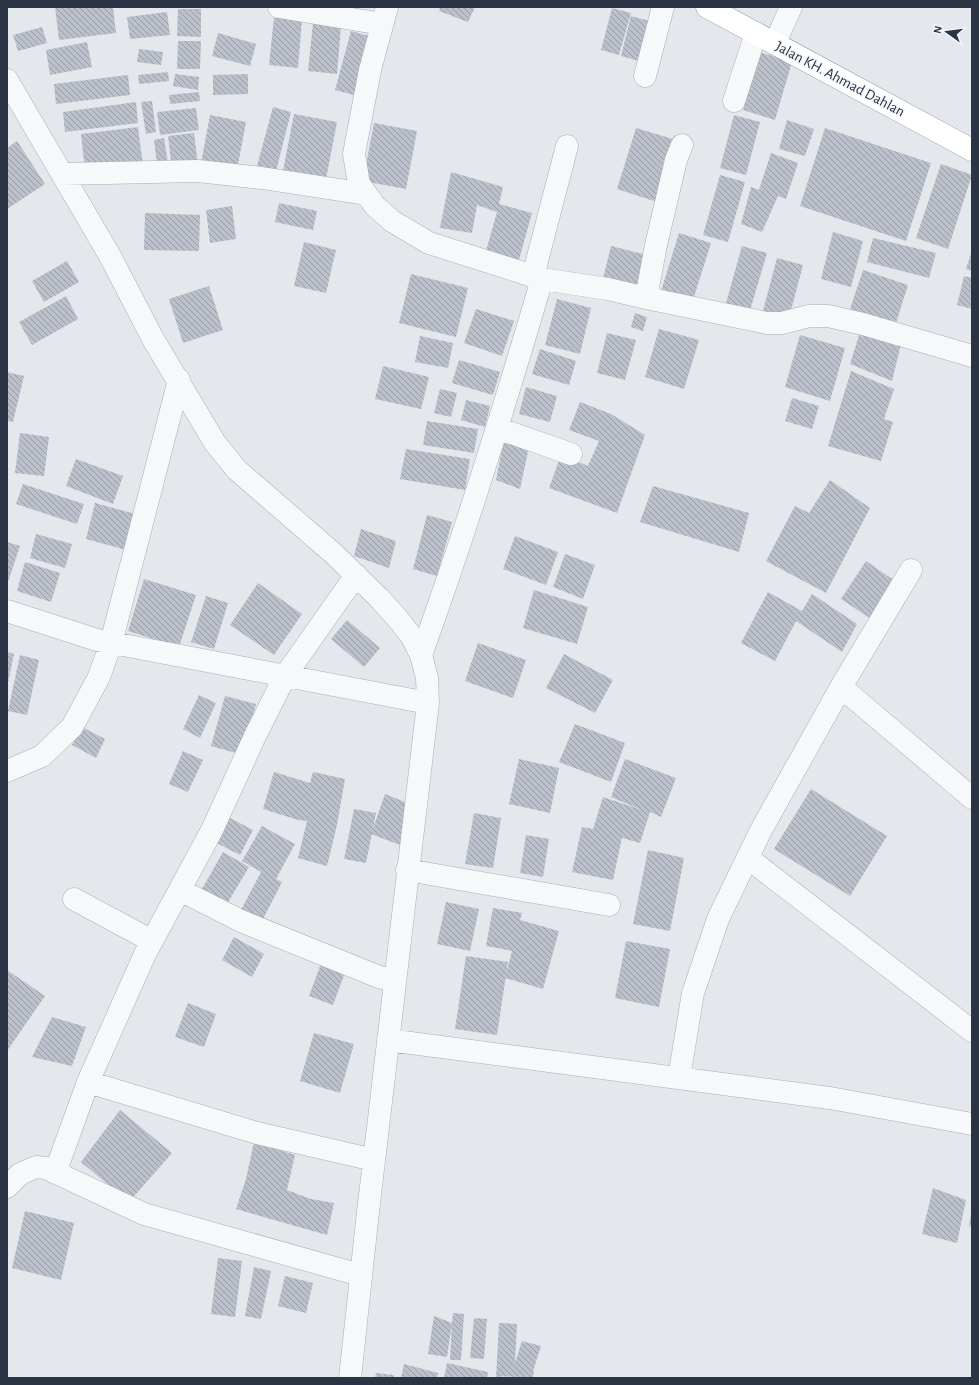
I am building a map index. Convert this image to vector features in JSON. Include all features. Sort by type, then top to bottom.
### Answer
[{"type":"highway","name":"Jalan KH. Ahmad Dahlan","points":[[707,7],[972,150]]},
{"type":"street","points":[[279,7],[384,16],[370,70],[354,154],[359,184],[375,206],[392,221],[429,242],[538,277],[608,289],[767,323],[782,323],[809,316],[828,316],[863,324],[972,356]]},
{"type":"street","points":[[644,76],[663,7]]},
{"type":"street","points":[[774,43],[791,7]]},
{"type":"street","points":[[734,101],[756,33]]},
{"type":"street","points":[[7,80],[110,256],[153,339],[179,380],[215,443],[237,470],[290,517],[314,535],[379,598],[412,637],[421,655],[427,678],[428,703],[360,1275],[350,1378]]},
{"type":"street","points":[[646,298],[656,245],[676,160],[682,145]]},
{"type":"street","points":[[421,655],[444,593],[497,428],[538,277],[566,146]]},
{"type":"street","points":[[62,174],[198,171],[262,178],[366,194]]},
{"type":"street","points":[[7,771],[42,756],[72,727],[98,677],[111,643],[179,380]]},
{"type":"street","points":[[497,428],[571,454]]},
{"type":"street","points":[[679,1078],[692,993],[718,919],[760,832],[841,687],[911,570]]},
{"type":"street","points":[[55,1173],[88,1082],[145,954],[212,830],[255,736],[285,676],[356,575]]},
{"type":"street","points":[[7,611],[111,643],[428,703]]},
{"type":"street","points":[[841,687],[972,798]]},
{"type":"street","points":[[748,858],[972,1031]]},
{"type":"street","points":[[408,870],[609,905]]},
{"type":"street","points":[[180,890],[241,921],[379,977],[395,981]]},
{"type":"street","points":[[74,899],[152,941]]},
{"type":"street","points":[[388,1040],[830,1098],[972,1124]]},
{"type":"street","points":[[88,1082],[257,1133],[374,1160]]},
{"type":"street","points":[[7,1187],[20,1174],[36,1167],[46,1168],[144,1214],[360,1275]]},
{"type":"building","points":[[55,7],[113,7],[116,33],[59,40]]},
{"type":"building","points":[[440,7],[475,7],[468,22],[439,11]]},
{"type":"building","points":[[612,8],[631,13],[619,55],[601,50]]},
{"type":"building","points":[[178,9],[201,9],[201,37],[177,36]]},
{"type":"building","points":[[167,12],[170,35],[130,39],[127,17]]},
{"type":"building","points":[[631,16],[657,23],[646,63],[621,56]]},
{"type":"building","points":[[274,17],[302,20],[298,68],[269,65]]},
{"type":"building","points":[[313,23],[341,26],[337,74],[308,71]]},
{"type":"building","points":[[42,27],[47,43],[18,51],[13,35]]},
{"type":"building","points":[[351,31],[369,36],[354,95],[335,90]]},
{"type":"building","points":[[218,33],[256,44],[250,66],[212,56]]},
{"type":"building","points":[[178,41],[201,41],[200,69],[177,69]]},
{"type":"building","points":[[87,42],[92,67],[50,75],[46,50]]},
{"type":"building","points":[[139,49],[163,52],[161,65],[137,62]]},
{"type":"building","points":[[760,52],[792,62],[775,120],[743,110]]},
{"type":"building","points":[[168,72],[169,81],[139,84],[138,75]]},
{"type":"building","points":[[175,74],[199,77],[198,90],[173,86]]},
{"type":"building","points":[[248,74],[248,94],[213,95],[213,75]]},
{"type":"building","points":[[128,75],[130,95],[56,104],[54,84]]},
{"type":"building","points":[[199,92],[200,101],[170,104],[169,95]]},
{"type":"building","points":[[152,101],[156,132],[146,134],[141,102]]},
{"type":"building","points":[[136,102],[138,123],[65,132],[63,112]]},
{"type":"building","points":[[273,107],[291,112],[276,171],[257,166]]},
{"type":"building","points":[[196,108],[199,130],[160,135],[157,112]]},
{"type":"building","points":[[294,114],[337,122],[326,179],[283,171]]},
{"type":"building","points":[[210,115],[246,122],[237,170],[201,163]]},
{"type":"building","points":[[734,115],[760,122],[746,175],[720,168]]},
{"type":"building","points":[[787,120],[814,129],[805,156],[779,149]]},
{"type":"building","points":[[374,123],[417,131],[406,189],[363,181]]},
{"type":"building","points":[[138,127],[143,165],[85,172],[81,134]]},
{"type":"building","points":[[636,128],[676,140],[657,202],[617,189]]},
{"type":"building","points":[[825,128],[931,163],[906,241],[800,206]]},
{"type":"building","points":[[194,133],[198,165],[172,169],[168,136]]},
{"type":"building","points":[[164,138],[169,169],[158,171],[154,140]]},
{"type":"building","points":[[17,141],[45,184],[7,209],[7,148]]},
{"type":"building","points":[[771,153],[798,163],[786,199],[778,196],[762,232],[741,224],[751,187],[759,190]]},
{"type":"building","points":[[941,164],[972,175],[948,249],[916,238]]},
{"type":"building","points":[[451,172],[503,187],[499,204],[532,213],[519,260],[486,251],[497,212],[477,205],[472,233],[440,228]]},
{"type":"building","points":[[720,175],[745,182],[728,242],[703,235]]},
{"type":"building","points":[[279,203],[317,211],[313,230],[275,222]]},
{"type":"building","points":[[232,206],[236,239],[210,243],[206,210]]},
{"type":"building","points":[[145,213],[200,215],[199,251],[144,250]]},
{"type":"building","points":[[833,232],[863,241],[851,287],[821,279]]},
{"type":"building","points":[[679,233],[711,243],[693,300],[661,291]]},
{"type":"building","points":[[873,238],[936,253],[929,278],[867,262]]},
{"type":"building","points":[[304,242],[336,250],[326,293],[294,286]]},
{"type":"building","points":[[611,246],[651,256],[642,293],[602,283]]},
{"type":"building","points":[[742,246],[767,253],[749,314],[725,307]]},
{"type":"building","points":[[972,250],[972,271],[966,269]]},
{"type":"building","points":[[777,258],[803,265],[789,318],[763,311]]},
{"type":"building","points":[[67,261],[79,282],[44,302],[32,281]]},
{"type":"building","points":[[863,270],[908,285],[896,323],[850,309]]},
{"type":"building","points":[[411,274],[468,288],[456,337],[399,323]]},
{"type":"building","points":[[964,276],[972,278],[972,309],[957,305]]},
{"type":"building","points":[[209,286],[223,330],[183,343],[169,299]]},
{"type":"building","points":[[66,296],[78,319],[32,345],[19,322]]},
{"type":"building","points":[[557,299],[591,308],[580,354],[545,345]]},
{"type":"building","points":[[476,309],[514,321],[502,356],[464,343]]},
{"type":"building","points":[[635,313],[647,317],[643,331],[631,327]]},
{"type":"building","points":[[862,326],[901,344],[892,381],[850,364]]},
{"type":"building","points":[[659,329],[699,340],[684,389],[645,377]]},
{"type":"building","points":[[607,333],[636,340],[625,380],[597,373]]},
{"type":"building","points":[[800,335],[845,348],[830,401],[785,387]]},
{"type":"building","points":[[420,336],[453,343],[448,368],[415,362]]},
{"type":"building","points":[[540,349],[576,361],[569,385],[532,374]]},
{"type":"building","points":[[459,360],[500,372],[493,395],[452,383]]},
{"type":"building","points":[[383,366],[429,377],[421,409],[375,399]]},
{"type":"building","points":[[851,371],[894,389],[884,419],[893,422],[881,461],[828,446]]},
{"type":"building","points":[[7,372],[24,376],[13,422],[7,421]]},
{"type":"building","points":[[526,387],[557,396],[550,422],[519,414]]},
{"type":"building","points":[[440,389],[457,393],[451,417],[434,413]]},
{"type":"building","points":[[792,398],[819,406],[812,429],[785,421]]},
{"type":"building","points":[[466,400],[490,406],[485,427],[461,420]]},
{"type":"building","points":[[580,402],[611,414],[645,435],[617,513],[549,488],[561,455],[588,466],[599,441],[569,430]]},
{"type":"building","points":[[427,421],[478,429],[474,453],[423,445]]},
{"type":"building","points":[[20,433],[49,437],[44,476],[15,473]]},
{"type":"building","points":[[504,439],[529,447],[520,489],[496,480]]},
{"type":"building","points":[[406,449],[470,459],[465,490],[400,479]]},
{"type":"building","points":[[76,459],[123,476],[113,504],[66,486]]},
{"type":"building","points":[[830,480],[870,508],[826,593],[766,561],[795,506],[809,513]]},
{"type":"building","points":[[23,484],[84,504],[77,524],[16,504]]},
{"type":"building","points":[[653,486],[749,513],[739,552],[640,522]]},
{"type":"building","points":[[95,503],[139,515],[130,551],[86,539]]},
{"type":"building","points":[[427,515],[452,522],[437,576],[413,569]]},
{"type":"building","points":[[361,529],[396,541],[389,568],[354,556]]},
{"type":"building","points":[[36,534],[72,544],[65,568],[30,558]]},
{"type":"building","points":[[515,536],[558,552],[546,585],[503,569]]},
{"type":"building","points":[[7,542],[20,546],[7,585]]},
{"type":"building","points":[[565,554],[595,565],[583,599],[553,587]]},
{"type":"building","points":[[866,561],[895,581],[871,619],[841,599]]},
{"type":"building","points":[[25,562],[60,573],[51,602],[17,591]]},
{"type":"building","points":[[144,579],[196,595],[179,647],[128,631]]},
{"type":"building","points":[[258,583],[302,614],[274,655],[230,625]]},
{"type":"building","points":[[534,590],[588,607],[577,644],[523,628]]},
{"type":"building","points":[[768,592],[802,611],[812,594],[857,624],[842,652],[796,621],[775,661],[741,643]]},
{"type":"building","points":[[206,596],[228,603],[214,649],[191,642]]},
{"type":"building","points":[[347,620],[380,648],[364,667],[331,639]]},
{"type":"building","points":[[478,643],[526,660],[513,698],[465,681]]},
{"type":"building","points":[[7,652],[14,654],[8,683],[7,683]]},
{"type":"building","points":[[564,654],[613,680],[595,713],[546,688]]},
{"type":"building","points":[[20,655],[39,660],[27,715],[8,711]]},
{"type":"building","points":[[199,695],[216,703],[200,738],[183,729]]},
{"type":"building","points":[[225,696],[256,704],[243,755],[211,746]]},
{"type":"building","points":[[575,724],[625,743],[611,782],[559,762]]},
{"type":"building","points":[[82,727],[105,739],[96,758],[72,745]]},
{"type":"building","points":[[183,751],[203,760],[188,792],[169,784]]},
{"type":"building","points":[[519,759],[559,768],[550,813],[509,804]]},
{"type":"building","points":[[625,759],[676,778],[661,817],[650,812],[640,843],[622,838],[613,880],[572,872],[582,827],[593,829],[603,797],[642,810],[611,797]]},
{"type":"building","points":[[274,772],[310,783],[313,772],[345,779],[337,825],[327,866],[298,858],[307,821],[298,820],[263,809]]},
{"type":"building","points":[[811,789],[887,836],[850,896],[774,849]]},
{"type":"building","points":[[385,794],[415,806],[400,845],[371,834]]},
{"type":"building","points":[[354,809],[376,813],[366,863],[344,859]]},
{"type":"building","points":[[474,813],[501,818],[493,868],[465,864]]},
{"type":"building","points":[[226,816],[253,830],[240,855],[213,841]]},
{"type":"building","points":[[262,826],[295,844],[276,879],[282,882],[260,925],[239,914],[261,872],[242,861]]},
{"type":"building","points":[[526,835],[549,839],[543,877],[520,873]]},
{"type":"building","points":[[648,850],[684,858],[670,931],[633,924]]},
{"type":"building","points":[[223,852],[249,867],[227,904],[202,889]]},
{"type":"building","points":[[446,902],[479,909],[470,951],[437,944]]},
{"type":"building","points":[[493,908],[522,913],[520,920],[559,931],[543,989],[505,978],[512,951],[486,946]]},
{"type":"building","points":[[234,937],[264,954],[252,977],[222,960]]},
{"type":"building","points":[[626,941],[670,949],[659,1007],[615,998]]},
{"type":"building","points":[[466,956],[508,962],[497,1035],[455,1029]]},
{"type":"building","points":[[322,961],[346,970],[333,1005],[309,996]]},
{"type":"building","points":[[7,970],[45,996],[7,1051]]},
{"type":"building","points":[[188,1003],[216,1014],[204,1047],[175,1037]]},
{"type":"building","points":[[52,1017],[86,1027],[72,1066],[32,1057]]},
{"type":"building","points":[[314,1033],[354,1044],[340,1093],[300,1081]]},
{"type":"building","points":[[120,1110],[172,1153],[129,1202],[81,1162]]},
{"type":"building","points":[[254,1142],[295,1155],[287,1190],[311,1199],[334,1203],[327,1235],[236,1209],[246,1179]]},
{"type":"building","points":[[933,1188],[966,1200],[957,1243],[922,1234]]},
{"type":"building","points":[[25,1211],[74,1223],[61,1280],[12,1268]]},
{"type":"building","points":[[972,1213],[972,1227],[969,1226]]},
{"type":"building","points":[[218,1258],[242,1261],[235,1317],[211,1314]]},
{"type":"building","points":[[254,1267],[271,1271],[261,1319],[245,1316]]},
{"type":"building","points":[[285,1276],[313,1283],[306,1313],[278,1306]]},
{"type":"building","points":[[453,1313],[464,1314],[461,1360],[450,1360],[452,1324],[447,1357],[428,1354],[434,1316],[452,1323]]},
{"type":"building","points":[[474,1318],[487,1319],[484,1359],[470,1358]]},
{"type":"building","points":[[499,1323],[517,1324],[515,1363],[522,1341],[541,1346],[534,1368],[533,1378],[499,1376],[505,1378],[496,1378]]},
{"type":"building","points":[[447,1363],[488,1372],[487,1378],[444,1378]]},
{"type":"building","points":[[404,1364],[438,1373],[437,1378],[401,1378]]},
{"type":"building","points":[[376,1373],[394,1375],[393,1378],[375,1378]]}]
